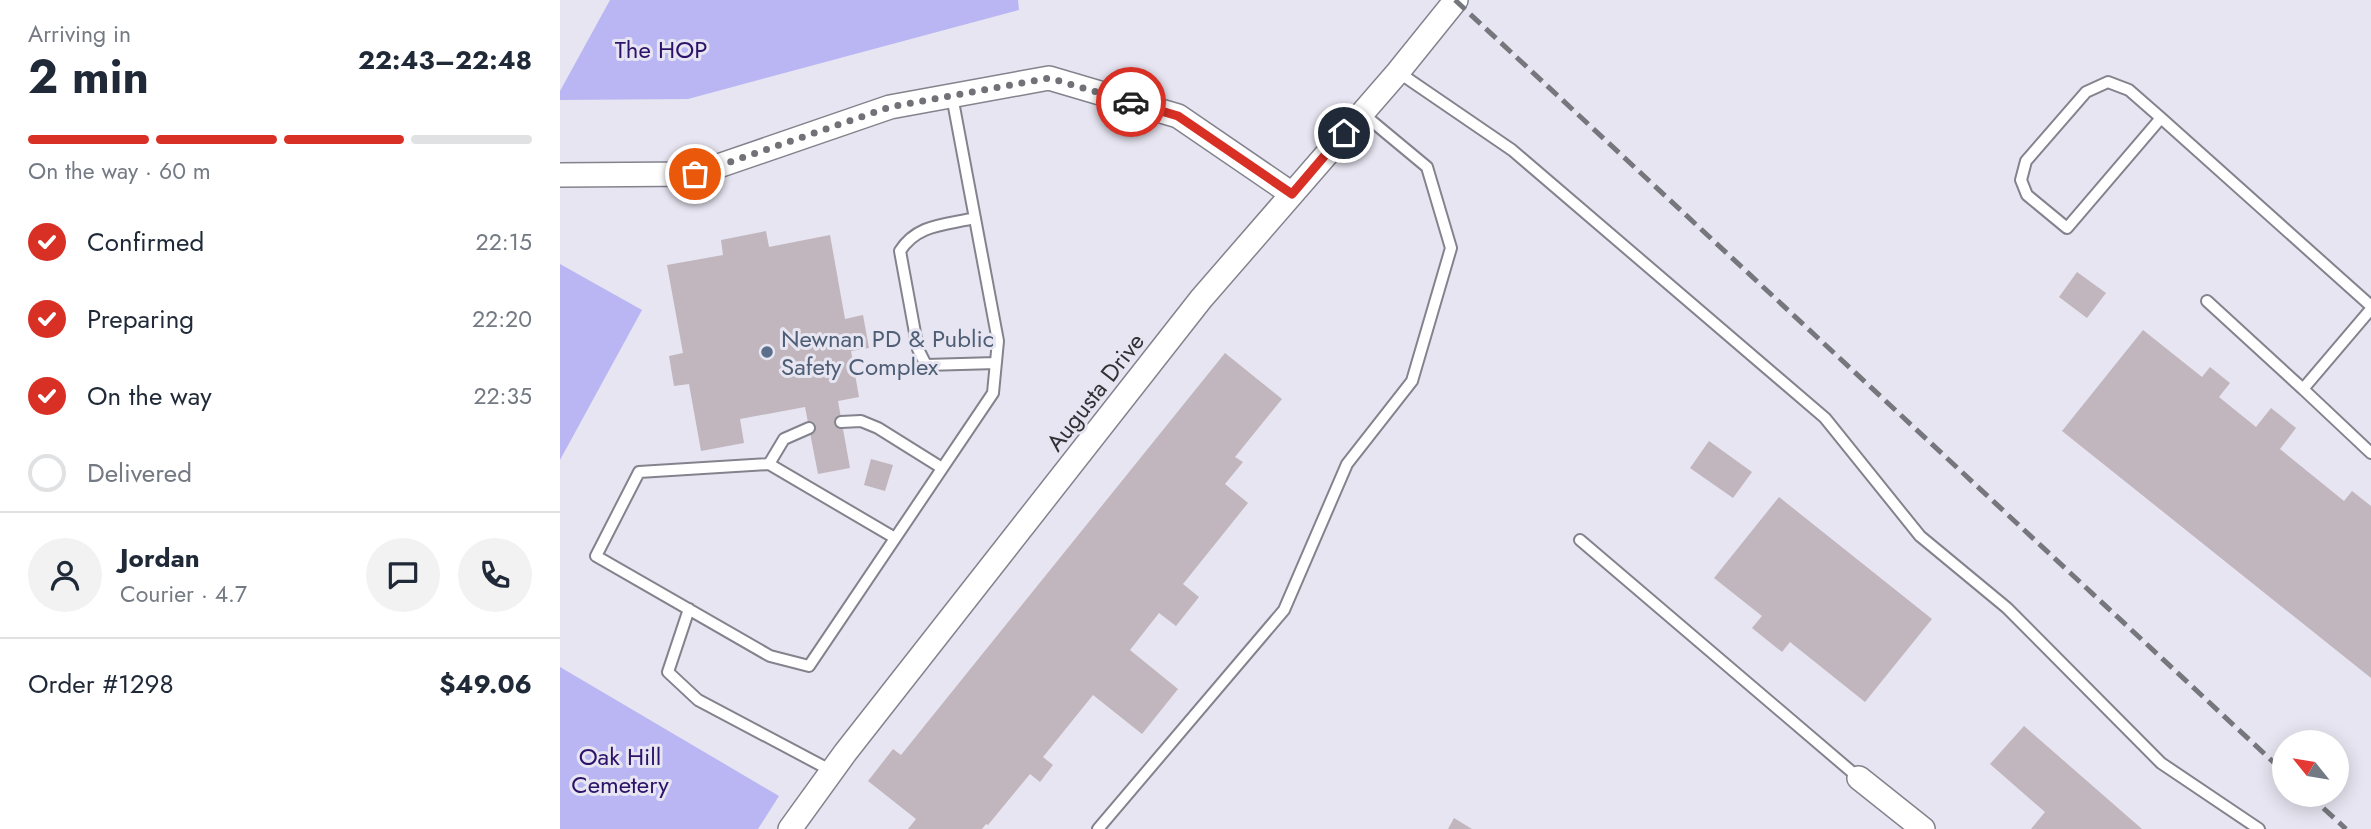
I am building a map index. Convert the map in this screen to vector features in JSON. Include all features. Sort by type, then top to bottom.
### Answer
[{"type":"street","name":"Augusta Drive","points":[[790,829],[832,771],[1201,299],[1398,72],[1456,0]]},
{"type":"street","points":[[560,175],[695,174],[890,107],[1049,78],[1178,116],[1292,194]]},
{"type":"street","points":[[1859,778],[1923,829]]},
{"type":"lane","points":[[1398,72],[1512,150],[1825,418],[1920,536],[2007,608],[2161,762],[2259,829]]},
{"type":"lane","points":[[2161,118],[2067,228],[2027,195],[2021,180],[2026,161],[2086,92],[2108,82],[2129,90],[2161,118],[2371,308],[2303,389]]},
{"type":"lane","points":[[895,538],[769,464],[639,472],[596,556],[770,656],[809,666],[993,393],[998,341],[952,96]]},
{"type":"lane","points":[[1098,829],[1284,610],[1347,464],[1412,381],[1451,248],[1427,167],[1362,113]]},
{"type":"lane","points":[[975,218],[919,231],[907,240],[900,251],[918,349],[926,365],[996,363]]},
{"type":"lane","points":[[2207,301],[2371,453]]},
{"type":"lane","points":[[841,422],[861,421],[878,428],[942,468]]},
{"type":"lane","points":[[769,464],[785,439],[809,428]]},
{"type":"lane","points":[[1580,540],[1859,778]]},
{"type":"lane","points":[[690,609],[668,672],[698,700],[832,771]]},
{"type":"green space","name":"The HOP","points":[[610,0],[1018,0],[1019,10],[688,99],[560,100],[560,91]]},
{"type":"green space","points":[[560,264],[642,310],[560,460]]},
{"type":"green space","name":"Oak Hill Cemetery","points":[[560,667],[779,796],[758,829],[560,829]]},
{"type":"building","name":"Newnan PD & Public Safety Complex","points":[[766,231],[769,247],[830,235],[845,319],[863,315],[869,348],[851,351],[859,397],[838,401],[850,468],[818,474],[805,407],[740,419],[744,443],[701,451],[689,384],[674,386],[669,356],[683,353],[667,265],[723,255],[721,240]]},
{"type":"building","points":[[2077,272],[2106,293],[2087,318],[2059,297]]},
{"type":"building","points":[[2143,330],[2202,377],[2210,367],[2230,383],[2219,397],[2256,427],[2271,408],[2296,428],[2280,449],[2344,501],[2352,491],[2371,506],[2371,678],[2062,431]]},
{"type":"building","points":[[1225,353],[1282,399],[1235,457],[1243,462],[1225,484],[1248,503],[1183,584],[1199,597],[1176,626],[1159,613],[1130,650],[1178,689],[1142,734],[1093,695],[1043,757],[1053,765],[1040,782],[1030,774],[982,829],[908,829],[916,819],[868,781],[893,749],[901,755]]},
{"type":"building","points":[[1709,441],[1752,472],[1733,498],[1690,468]]},
{"type":"building","points":[[871,459],[893,465],[885,491],[864,485]]},
{"type":"building","points":[[1779,497],[1932,619],[1865,702],[1790,642],[1782,652],[1752,628],[1762,616],[1714,578]]},
{"type":"building","points":[[2024,726],[2142,829],[2031,829],[2045,812],[1990,764]]},
{"type":"building","points":[[1454,818],[1472,829],[1448,829]]},
{"type":"railway","points":[[1455,0],[2272,761]]},
{"type":"railway","points":[[2322,807],[2346,829]]},
{"type":"way so far","points":[[695,174],[890,107],[1049,78],[1131,102]]},
{"type":"place","name":"Newnan PD & Public Safety Complex","points":[[767,352]]},
{"type":"route","points":[[1131,102],[1178,116],[1292,194],[1344,133]]}]
